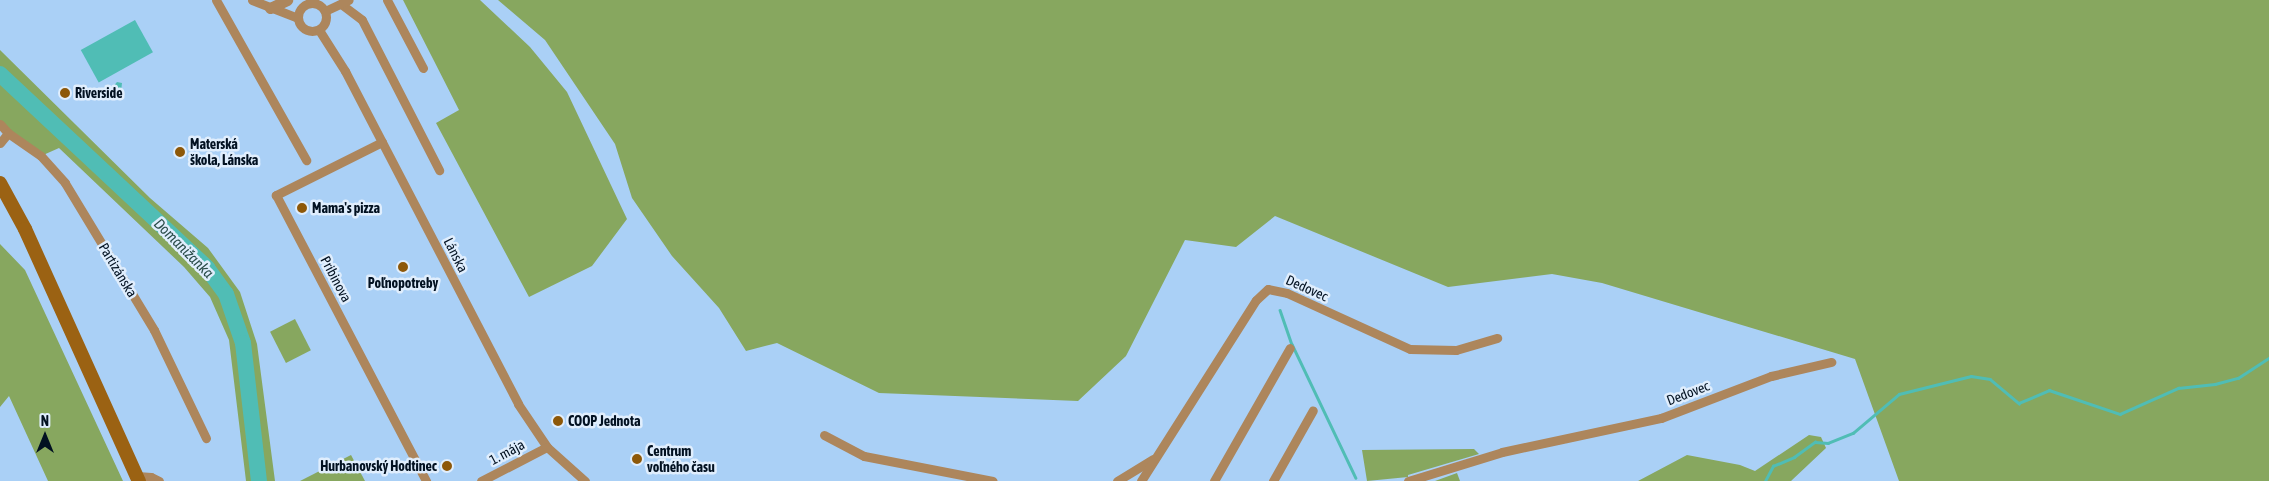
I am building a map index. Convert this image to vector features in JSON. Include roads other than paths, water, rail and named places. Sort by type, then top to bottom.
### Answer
[{"type":"main road","points":[[0,183],[25,229],[138,479]]},
{"type":"street","points":[[216,0],[306,160]]},
{"type":"street","points":[[252,0],[298,18],[305,29],[319,30],[326,22],[326,11]]},
{"type":"street","points":[[270,8],[287,0]]},
{"type":"street","points":[[387,0],[423,68]]},
{"type":"street","points":[[298,18],[301,9],[308,2],[317,4],[326,11]]},
{"type":"street","points":[[326,11],[345,2],[362,20],[439,170]]},
{"type":"street","name":"Lánska","points":[[319,30],[345,71],[518,404],[547,447],[585,481]]},
{"type":"street","name":"Partizánska","points":[[0,124],[8,133],[41,156],[65,184],[154,330],[206,438]]},
{"type":"street","points":[[0,142],[8,133]]},
{"type":"street","name":"Pribinova","points":[[382,142],[276,195],[426,481]]},
{"type":"street","name":"Dedovec","points":[[1141,481],[1153,459],[1256,300],[1268,289],[1287,293],[1410,349],[1456,350],[1497,338]]},
{"type":"street","points":[[1214,481],[1290,348]]},
{"type":"street","name":"Dedovec","points":[[1408,481],[1502,452],[1660,418],[1771,376],[1831,362]]},
{"type":"street","points":[[1273,481],[1313,410]]},
{"type":"street","points":[[824,435],[864,456],[993,481]]},
{"type":"street","name":"1. mája","points":[[481,481],[547,447]]},
{"type":"street","points":[[1117,481],[1153,459]]},
{"type":"street","points":[[138,479],[151,477],[159,481]]},
{"type":"waterway","name":"Domanižanka","points":[[0,74],[207,268],[226,294],[243,343],[259,481]]},
{"type":"waterway","points":[[1280,310],[1292,344],[1356,478]]},
{"type":"waterway","points":[[1765,481],[1773,466],[1794,457],[1815,442],[1828,443],[1853,433],[1899,394],[1971,376],[1990,379],[2019,403],[2049,390],[2120,414],[2178,388],[2215,384],[2238,378],[2269,358]]},
{"type":"place","name":"Riverside","points":[[65,93]]},
{"type":"place","name":"Materská škola, Lánska","points":[[180,152]]},
{"type":"place","name":"Mama's pizza","points":[[302,208]]},
{"type":"place","name":"Poľnopotreby","points":[[403,267]]},
{"type":"place","name":"COOP Jednota","points":[[558,421]]},
{"type":"place","name":"Centrum voľného času","points":[[637,459]]},
{"type":"place","name":"Hurbanovský Hodtinec","points":[[447,466]]}]
